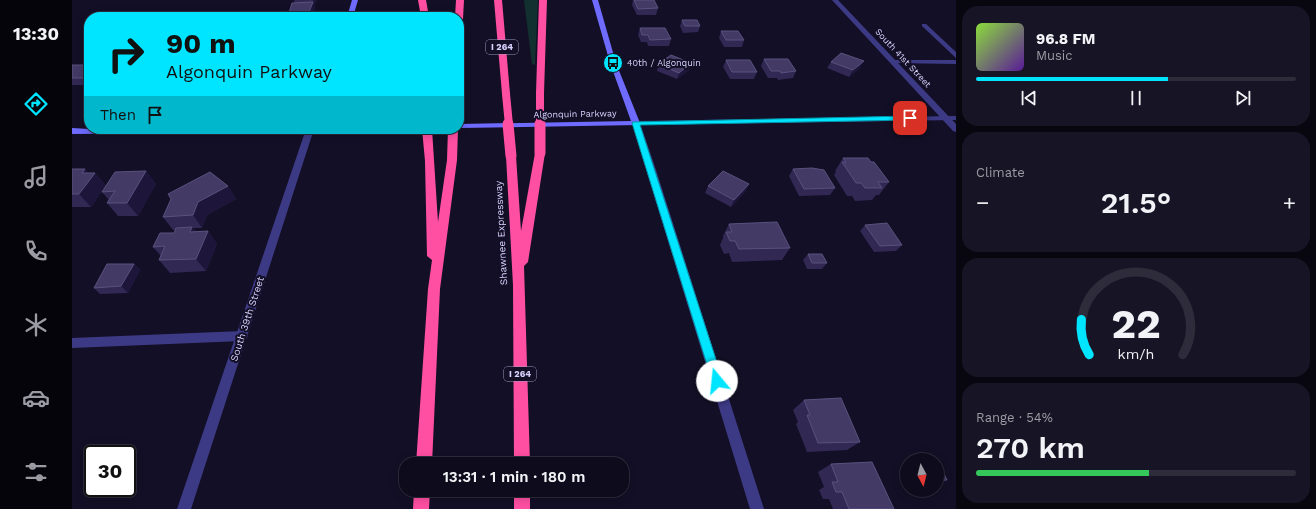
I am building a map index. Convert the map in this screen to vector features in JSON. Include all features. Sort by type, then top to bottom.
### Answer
[{"type":"highway","points":[[422,0],[424,12]]},
{"type":"highway","points":[[459,12],[460,0]]},
{"type":"highway","name":"Shawnee Expressway","points":[[498,0],[511,156],[519,285],[522,457]]},
{"type":"highway","points":[[519,285],[540,153],[543,0]]},
{"type":"highway","points":[[427,134],[430,161],[434,289]]},
{"type":"highway","points":[[424,457],[434,289],[452,160],[453,134]]},
{"type":"highway","points":[[421,509],[422,497]]},
{"type":"highway","points":[[522,497],[522,509]]},
{"type":"main road","points":[[351,12],[355,0]]},
{"type":"main road","points":[[595,0],[613,63],[636,123]]},
{"type":"main road","name":"Algonquin Parkway","points":[[464,126],[636,123]]},
{"type":"main road","points":[[72,131],[84,131]]},
{"type":"street","name":"South 41st Street","points":[[835,0],[956,129]]},
{"type":"street","points":[[924,25],[956,56]]},
{"type":"street","points":[[893,62],[956,62]]},
{"type":"street","name":"Algonquin Parkway","points":[[636,123],[956,118]]},
{"type":"street","points":[[636,123],[652,170],[757,509]]},
{"type":"street","name":"South 39th Street","points":[[184,509],[308,134]]},
{"type":"street","points":[[72,343],[242,336]]},
{"type":"green space","points":[[524,0],[538,0],[535,65],[532,64]]},
{"type":"building","points":[[634,0],[654,0],[658,8],[638,9]]},
{"type":"building","points":[[313,2],[309,12],[289,12],[292,3]]},
{"type":"building","points":[[682,20],[697,20],[700,26],[685,26]]},
{"type":"building","points":[[640,28],[665,28],[671,39],[650,40],[648,35],[642,35]]},
{"type":"building","points":[[721,31],[738,31],[744,40],[726,40]]},
{"type":"building","points":[[841,53],[864,61],[853,70],[831,62]]},
{"type":"building","points":[[671,55],[691,63],[679,73],[658,64]]},
{"type":"building","points":[[764,59],[788,59],[796,71],[781,73],[780,71],[771,71]]},
{"type":"building","points":[[726,60],[750,60],[757,72],[732,72]]},
{"type":"building","points":[[72,65],[84,65],[84,78],[72,78]]},
{"type":"building","points":[[843,158],[868,158],[871,162],[874,162],[889,182],[878,182],[882,188],[865,188],[861,183],[856,183],[842,162],[846,162]]},
{"type":"building","points":[[812,168],[824,170],[835,188],[804,189],[793,169]]},
{"type":"building","points":[[72,169],[85,169],[82,173],[95,173],[79,194],[72,194]]},
{"type":"building","points":[[146,171],[127,203],[107,203],[115,191],[102,192],[115,172]]},
{"type":"building","points":[[723,171],[749,184],[734,200],[708,186]]},
{"type":"building","points":[[210,172],[228,186],[198,202],[193,215],[163,217],[171,199],[168,194]]},
{"type":"building","points":[[777,222],[790,248],[739,249],[735,241],[730,241],[726,232],[732,232],[729,224]]},
{"type":"building","points":[[887,223],[902,245],[880,246],[865,225]]},
{"type":"building","points":[[192,227],[190,232],[208,231],[196,259],[159,260],[165,246],[153,247],[160,233],[174,233],[176,228]]},
{"type":"building","points":[[808,254],[822,254],[827,263],[812,263]]},
{"type":"building","points":[[107,264],[134,264],[121,286],[94,288]]},
{"type":"building","points":[[841,398],[860,442],[818,443],[807,415],[810,415],[804,400]]},
{"type":"building","points":[[872,462],[894,509],[849,509],[842,492],[836,492],[832,482],[838,482],[831,464]]},
{"type":"place","name":"40th / Algonquin","points":[[613,63]]},
{"type":"route","points":[[717,381],[636,123],[910,118]]}]
